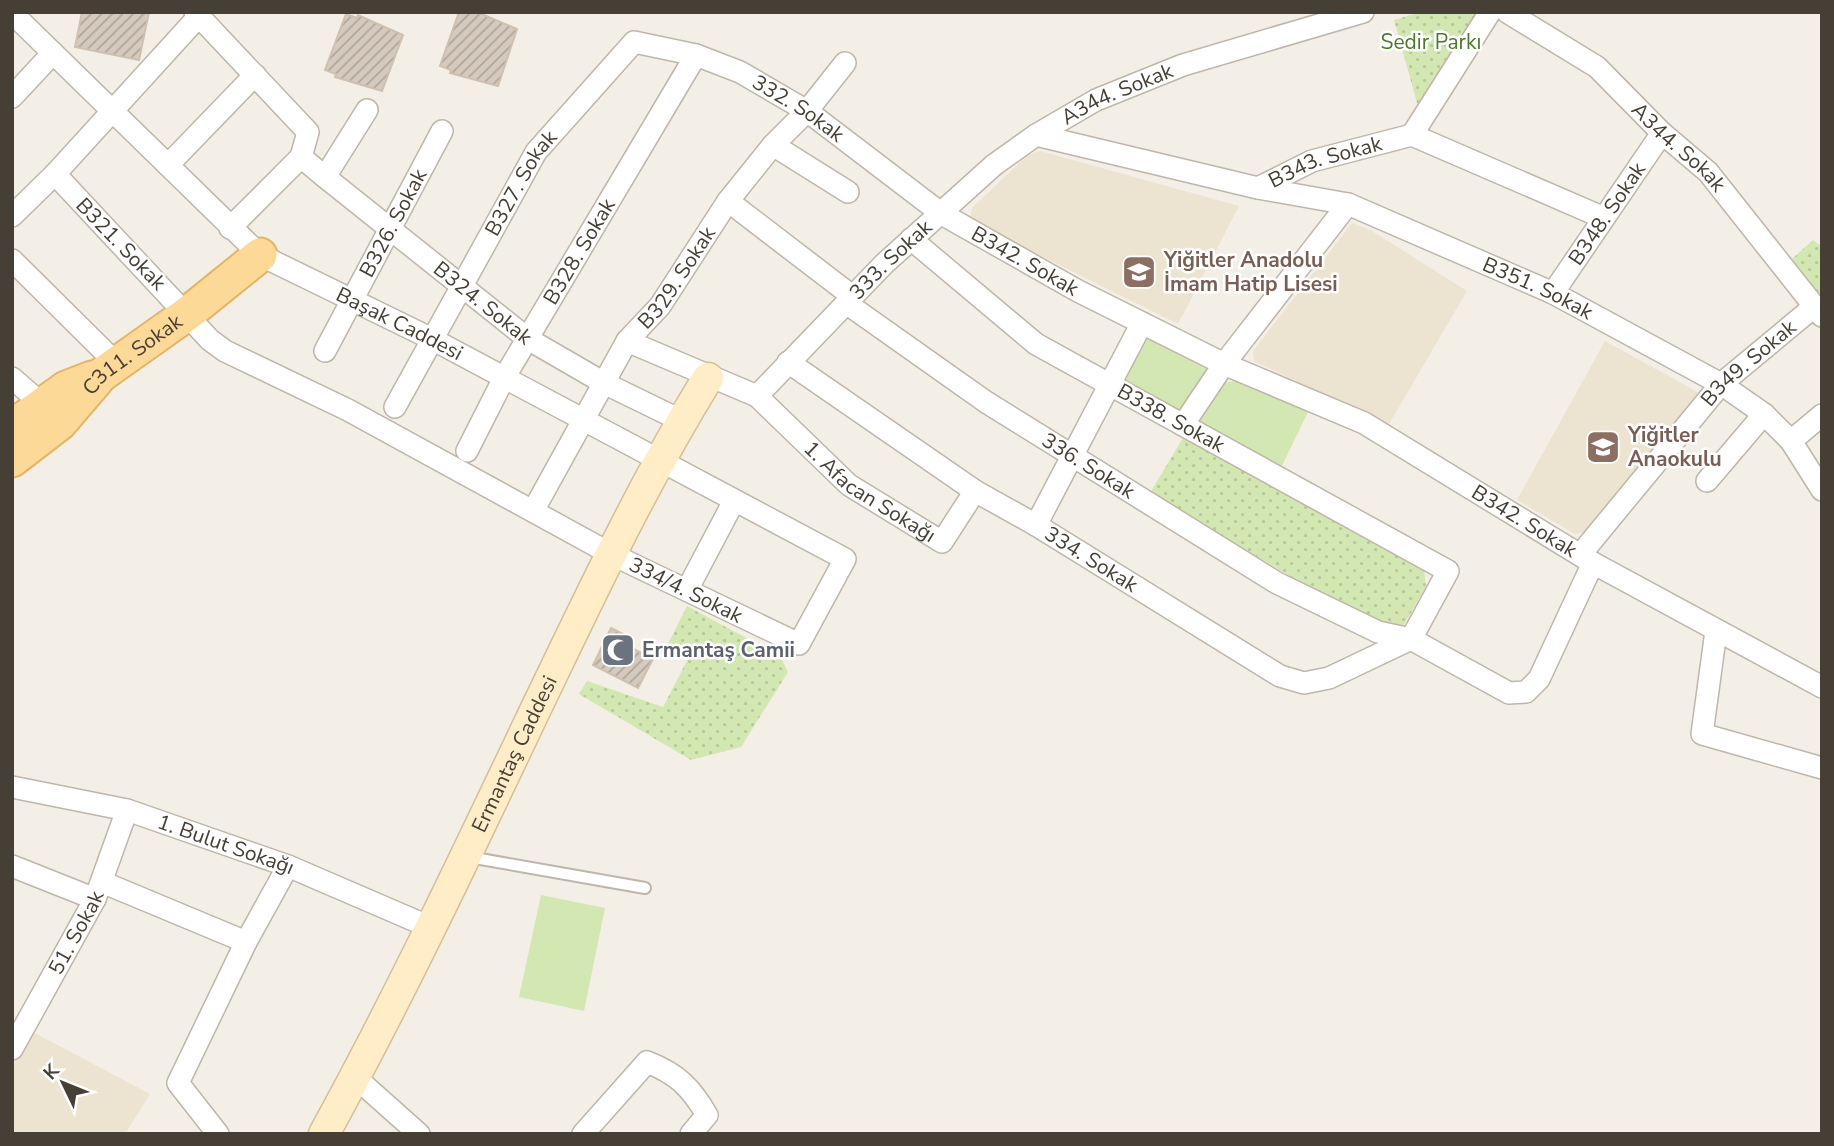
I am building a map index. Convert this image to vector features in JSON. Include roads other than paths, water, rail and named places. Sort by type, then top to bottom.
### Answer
[{"type":"main road","name":"C311. Sokak","points":[[12,460],[60,423],[108,369],[187,314],[260,255]]},
{"type":"main road","points":[[12,427],[23,391],[66,388],[108,369]]},
{"type":"main road","name":"Ermantaş Caddesi","points":[[324,1134],[432,928],[658,460],[708,378]]},
{"type":"street","points":[[1490,12],[1412,135],[1604,218]]},
{"type":"street","name":"A344. Sokak","points":[[1507,12],[1597,67],[1662,133],[1708,172],[1818,311]]},
{"type":"street","name":"Başak Caddesi","points":[[12,13],[260,255],[432,339],[845,559],[799,644]]},
{"type":"street","name":"A344. Sokak","points":[[1036,135],[1096,100],[1184,65],[1357,13]]},
{"type":"street","points":[[12,216],[55,174],[197,14],[308,132],[301,157],[230,228]]},
{"type":"street","name":"332. Sokak","points":[[634,42],[696,55],[740,72],[807,111],[942,214]]},
{"type":"street","name":"B327. Sokak","points":[[395,407],[536,152],[634,42]]},
{"type":"street","points":[[12,97],[53,53]]},
{"type":"street","name":"B328. Sokak","points":[[467,451],[504,378],[696,55]]},
{"type":"street","name":"B329. Sokak","points":[[533,511],[627,341],[660,306],[728,201],[845,63]]},
{"type":"street","points":[[168,165],[255,75]]},
{"type":"street","points":[[325,177],[368,110]]},
{"type":"street","name":"B326. Sokak","points":[[325,351],[442,131]]},
{"type":"street","name":"B348. Sokak","points":[[1553,293],[1662,133]]},
{"type":"street","name":"B343. Sokak","points":[[1036,135],[1258,188],[1312,161],[1412,135]]},
{"type":"street","name":"333. Sokak","points":[[757,396],[849,299],[911,239],[994,165],[1036,135]]},
{"type":"street","points":[[773,145],[848,192]]},
{"type":"street","name":"B324. Sokak","points":[[301,157],[528,339],[604,383],[682,421]]},
{"type":"street","name":"B321. Sokak","points":[[55,174],[210,340],[225,351],[348,410],[533,511]]},
{"type":"street","name":"B351. Sokak","points":[[1258,188],[1348,204],[1553,293],[1721,384],[1764,414],[1791,441],[1822,490]]},
{"type":"street","name":"336. Sokak","points":[[728,201],[849,299],[986,402],[1277,583],[1378,632],[1411,639],[1509,693],[1526,692],[1539,679]]},
{"type":"street","points":[[1183,425],[1224,364],[1348,204]]},
{"type":"street","name":"B342. Sokak","points":[[942,214],[1078,291],[1224,364],[1364,423],[1586,559],[1822,687]]},
{"type":"street","name":"B338. Sokak","points":[[911,239],[1036,344],[1448,571],[1411,639]]},
{"type":"street","points":[[12,260],[108,369]]},
{"type":"street","name":"B349. Sokak","points":[[1539,679],[1586,559],[1721,384],[1818,311]]},
{"type":"street","points":[[1036,525],[1142,323]]},
{"type":"street","points":[[627,341],[708,378],[757,396]]},
{"type":"street","name":"334. Sokak","points":[[788,362],[975,491],[1036,525],[1268,669],[1292,680],[1304,683],[1329,678],[1411,639]]},
{"type":"street","name":"1. Afacan Sokağı","points":[[757,396],[849,485],[942,542],[975,491]]},
{"type":"street","points":[[1707,481],[1764,414]]},
{"type":"street","points":[[1791,441],[1822,415]]},
{"type":"street","points":[[687,590],[734,501]]},
{"type":"street","name":"334/4. Sokak","points":[[533,511],[611,554],[799,644]]},
{"type":"street","points":[[1716,631],[1702,734],[1822,768]]},
{"type":"street","name":"1. Bulut Sokağı","points":[[12,787],[127,810],[288,866],[432,928]]},
{"type":"street","name":"51. Sokak","points":[[12,1049],[98,891],[127,810]]},
{"type":"street","points":[[12,866],[98,891],[246,942]]},
{"type":"street","points":[[218,1134],[178,1083],[246,942],[288,866]]},
{"type":"street","points":[[583,1134],[647,1062],[671,1071],[691,1087],[707,1115],[691,1134]]},
{"type":"street","points":[[355,1077],[419,1134]]},
{"type":"lane","points":[[466,856],[645,888]]},
{"type":"place","name":"Yiğitler Anadolu İmam Hatip Lisesi","points":[[1139,272]]},
{"type":"place","name":"Yiğitler Anaokulu","points":[[1603,447]]},
{"type":"place","name":"Ermantaş Camii","points":[[618,650]]},
{"type":"park label","name":"Sedir Parkı","points":[[1431,42]]}]
